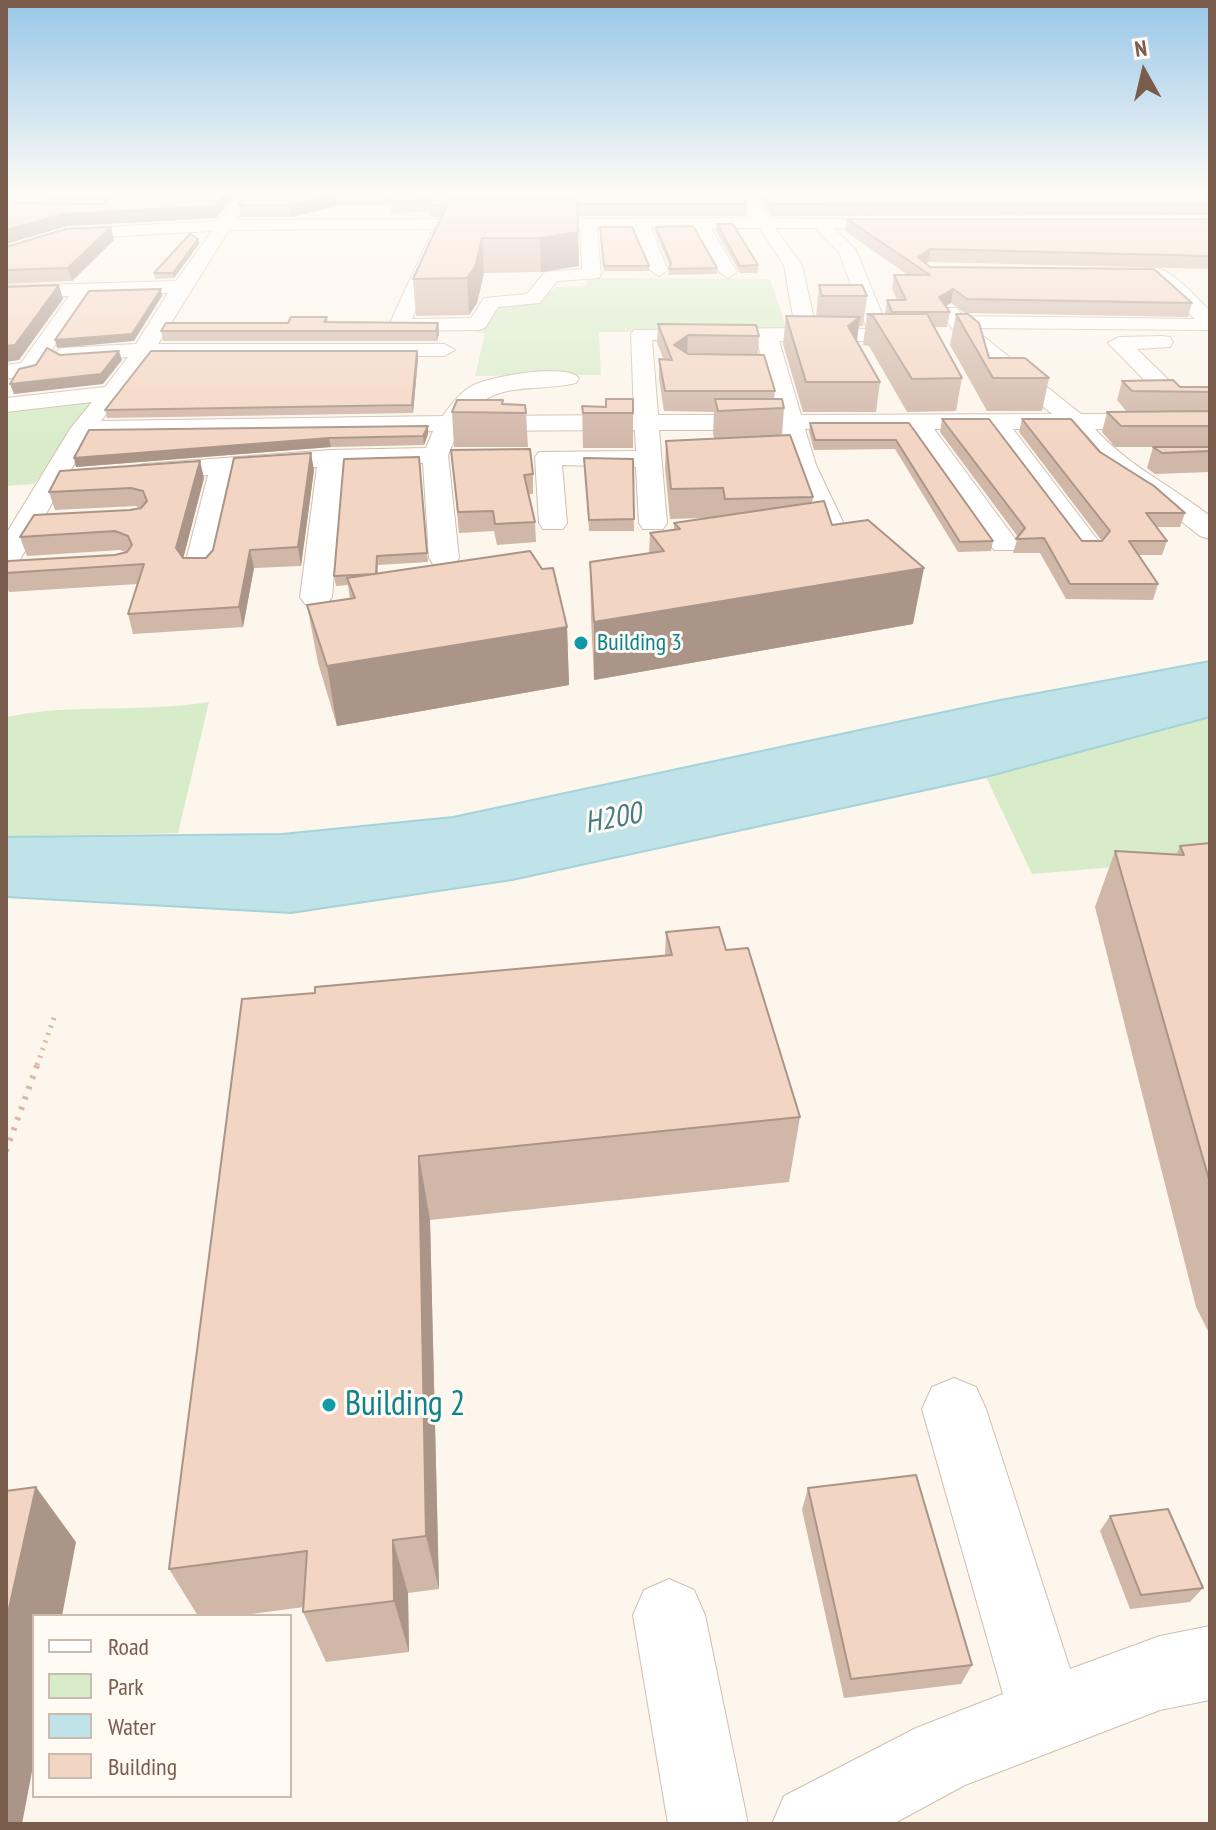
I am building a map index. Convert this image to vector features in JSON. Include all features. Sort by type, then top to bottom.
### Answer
[{"type":"street","points":[[6,291],[21,275]]},
{"type":"street","points":[[16,565],[29,523],[82,429],[143,350],[191,275]]},
{"type":"street","points":[[420,275],[399,325],[478,324],[491,302],[533,299],[552,276],[564,275]]},
{"type":"street","points":[[797,275],[810,311],[807,334]]},
{"type":"street","points":[[861,275],[880,312],[880,335]]},
{"type":"street","points":[[653,523],[648,459],[649,422],[641,334],[880,335],[947,328],[1205,325],[1207,319],[1160,275]]},
{"type":"street","points":[[936,285],[947,328],[1075,421],[1107,458],[1162,492],[1210,530]]},
{"type":"street","points":[[6,291],[183,287]]},
{"type":"street","points":[[103,316],[118,289]]},
{"type":"street","points":[[6,372],[28,368],[83,290]]},
{"type":"street","points":[[844,311],[880,312]]},
{"type":"street","points":[[766,334],[800,452],[829,522]]},
{"type":"street","points":[[1166,389],[1119,343],[1210,342]]},
{"type":"street","points":[[62,355],[143,350],[444,350]]},
{"type":"street","points":[[747,365],[777,365]]},
{"type":"street","points":[[444,558],[435,457],[448,423],[471,394],[484,386],[509,381],[568,378]]},
{"type":"street","points":[[1137,390],[1191,389]]},
{"type":"street","points":[[1037,392],[1080,391]]},
{"type":"street","points":[[6,405],[112,393]]},
{"type":"street","points":[[881,394],[907,421],[1004,544]]},
{"type":"street","points":[[756,395],[786,395]]},
{"type":"street","points":[[964,396],[1088,547]]},
{"type":"street","points":[[82,429],[448,423],[1210,421]]},
{"type":"street","points":[[770,453],[800,452]]},
{"type":"street","points":[[553,523],[536,457],[678,457]]},
{"type":"street","points":[[1107,458],[1158,457]]},
{"type":"street","points":[[316,597],[331,458]]},
{"type":"street","points":[[115,475],[331,458],[467,458]]},
{"type":"street","points":[[199,568],[223,466]]},
{"type":"street","points":[[20,490],[84,477]]},
{"type":"street","points":[[29,523],[59,522]]},
{"type":"street","points":[[954,1409],[1047,1716]]},
{"type":"street","points":[[669,1615],[708,1824]]},
{"type":"street","points":[[812,1824],[943,1755],[1160,1673],[1210,1663]]},
{"type":"path","points":[[6,1151],[55,1015]]},
{"type":"green space","points":[[770,279],[788,332],[599,332],[601,375],[475,376],[485,333],[475,332],[499,304],[538,302],[556,287],[586,286],[587,280]]},
{"type":"green space","points":[[98,398],[34,484],[6,486],[6,403]]},
{"type":"green space","points":[[209,702],[178,833],[6,837],[6,717],[56,710]]},
{"type":"green space","points":[[1210,717],[1210,859],[1032,874],[986,777]]},
{"type":"water","name":"H200","points":[[1210,661],[1210,717],[986,777],[512,880],[291,913],[6,897],[6,837],[282,834],[453,817],[995,701]]},
{"type":"building","points":[[415,275],[469,275],[467,278],[413,279]]},
{"type":"building","points":[[894,275],[1161,275],[1192,303],[967,299],[953,289],[939,297],[950,312],[892,312],[887,300],[906,300]]},
{"type":"building","points":[[59,285],[15,345],[6,346],[6,287]]},
{"type":"building","points":[[819,285],[862,285],[867,296],[822,296]]},
{"type":"building","points":[[161,289],[132,334],[55,340],[89,291]]},
{"type":"building","points":[[867,314],[927,314],[962,378],[912,379],[873,316]]},
{"type":"building","points":[[956,314],[968,314],[979,323],[989,358],[1025,358],[1049,378],[993,378]]},
{"type":"building","points":[[786,316],[860,317],[848,326],[880,382],[806,382]]},
{"type":"building","points":[[291,317],[327,317],[324,322],[438,323],[436,331],[161,331],[166,323],[288,323]]},
{"type":"building","points":[[658,324],[756,325],[759,336],[688,335],[674,345],[688,354],[764,355],[775,391],[665,391],[659,359],[672,360]]},
{"type":"building","points":[[47,348],[60,355],[119,351],[101,374],[10,384],[19,369],[36,365]]},
{"type":"building","points":[[151,351],[417,351],[412,405],[105,410]]},
{"type":"building","points":[[1173,380],[1180,387],[1210,387],[1210,392],[1132,391],[1122,381]]},
{"type":"building","points":[[606,399],[633,399],[633,413],[583,413],[582,406],[606,407]]},
{"type":"building","points":[[715,399],[782,399],[784,408],[718,411]]},
{"type":"building","points":[[457,400],[503,400],[502,404],[525,405],[526,413],[452,412]]},
{"type":"building","points":[[1210,411],[1210,426],[1121,426],[1107,412]]},
{"type":"building","points":[[942,419],[989,419],[1082,541],[1102,541],[1110,531],[1022,419],[1071,419],[1100,452],[1154,486],[1185,513],[1146,513],[1167,541],[1129,541],[1158,584],[1070,584],[1044,538],[1016,539],[1025,528]]},
{"type":"building","points":[[810,423],[909,423],[993,541],[960,542],[896,440],[815,440]]},
{"type":"building","points":[[428,426],[423,436],[329,438],[74,458],[89,430]]},
{"type":"building","points":[[790,435],[813,497],[725,499],[723,488],[671,489],[666,441]]},
{"type":"building","points":[[1153,447],[1210,447],[1210,451],[1162,453]]},
{"type":"building","points":[[530,449],[533,474],[524,475],[535,522],[495,524],[493,511],[458,512],[451,450]]},
{"type":"building","points":[[311,453],[298,547],[250,550],[239,607],[128,614],[144,564],[6,573],[8,561],[115,555],[127,552],[132,545],[128,536],[115,531],[20,537],[34,515],[130,510],[141,508],[147,501],[143,491],[131,488],[49,492],[60,471],[200,461],[176,548],[183,558],[206,558],[213,550],[234,458]]},
{"type":"building","points":[[419,457],[427,553],[377,556],[376,574],[334,576],[344,459]]},
{"type":"building","points":[[584,458],[633,459],[634,519],[589,520]]},
{"type":"building","points":[[824,501],[832,525],[868,520],[924,568],[594,622],[590,562],[664,551],[650,533],[680,529],[674,523]]},
{"type":"building","points":[[530,551],[542,569],[553,568],[567,627],[327,666],[307,605],[355,598],[347,578]]},
{"type":"building","points":[[1210,843],[1210,1183],[1115,851],[1184,855],[1180,846]]},
{"type":"building","name":"Building 2","points":[[719,927],[726,950],[748,948],[800,1117],[419,1156],[426,1536],[393,1540],[394,1601],[303,1612],[307,1551],[169,1569],[242,999],[315,993],[315,987],[672,955],[666,932]]},
{"type":"building","points":[[916,1475],[972,1665],[851,1679],[808,1488]]},
{"type":"building","points":[[36,1487],[6,1622],[6,1491]]},
{"type":"building","points":[[1168,1509],[1203,1588],[1141,1595],[1110,1516]]},
{"type":"place","name":"Building 3","points":[[581,643]]},
{"type":"place","name":"Building 2","points":[[329,1405]]}]
